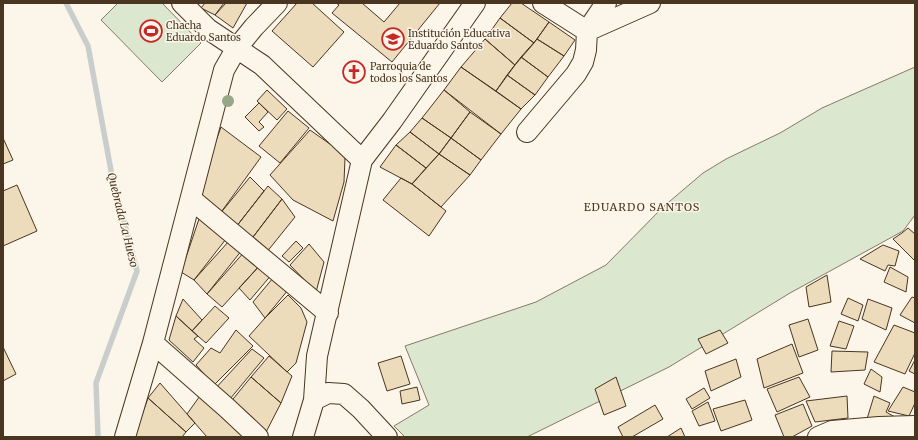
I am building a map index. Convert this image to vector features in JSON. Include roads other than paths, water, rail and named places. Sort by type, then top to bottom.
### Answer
[{"type":"street","points":[[182,3],[208,29],[262,65],[362,160]]},
{"type":"street","points":[[125,437],[154,344],[224,70],[236,48],[277,3]]},
{"type":"street","points":[[303,437],[314,400],[317,356],[362,160],[392,121],[475,3]]},
{"type":"street","points":[[543,3],[587,31]]},
{"type":"street","points":[[527,132],[576,74],[583,62],[586,50],[587,31],[606,3]]},
{"type":"street","points":[[587,31],[650,3]]},
{"type":"street","points":[[191,199],[328,313]]},
{"type":"street","points":[[154,344],[258,437]]},
{"type":"street","points":[[314,400],[328,393],[344,394],[361,409],[387,437]]},
{"type":"street","points":[[818,437],[832,431],[915,426]]},
{"type":"waterway","name":"Quebrada La Hueso","points":[[66,3],[88,46],[112,176],[137,271],[96,383],[98,437]]},
{"type":"place","name":"Chacha Eduardo Santos","points":[[151,31]]},
{"type":"place","name":"Institución Educativa Eduardo Santos","points":[[393,39]]},
{"type":"place","name":"Parroquia de todos los Santos","points":[[354,72]]},
{"type":"district","name":"EDUARDO SANTOS","points":[[642,207]]}]
